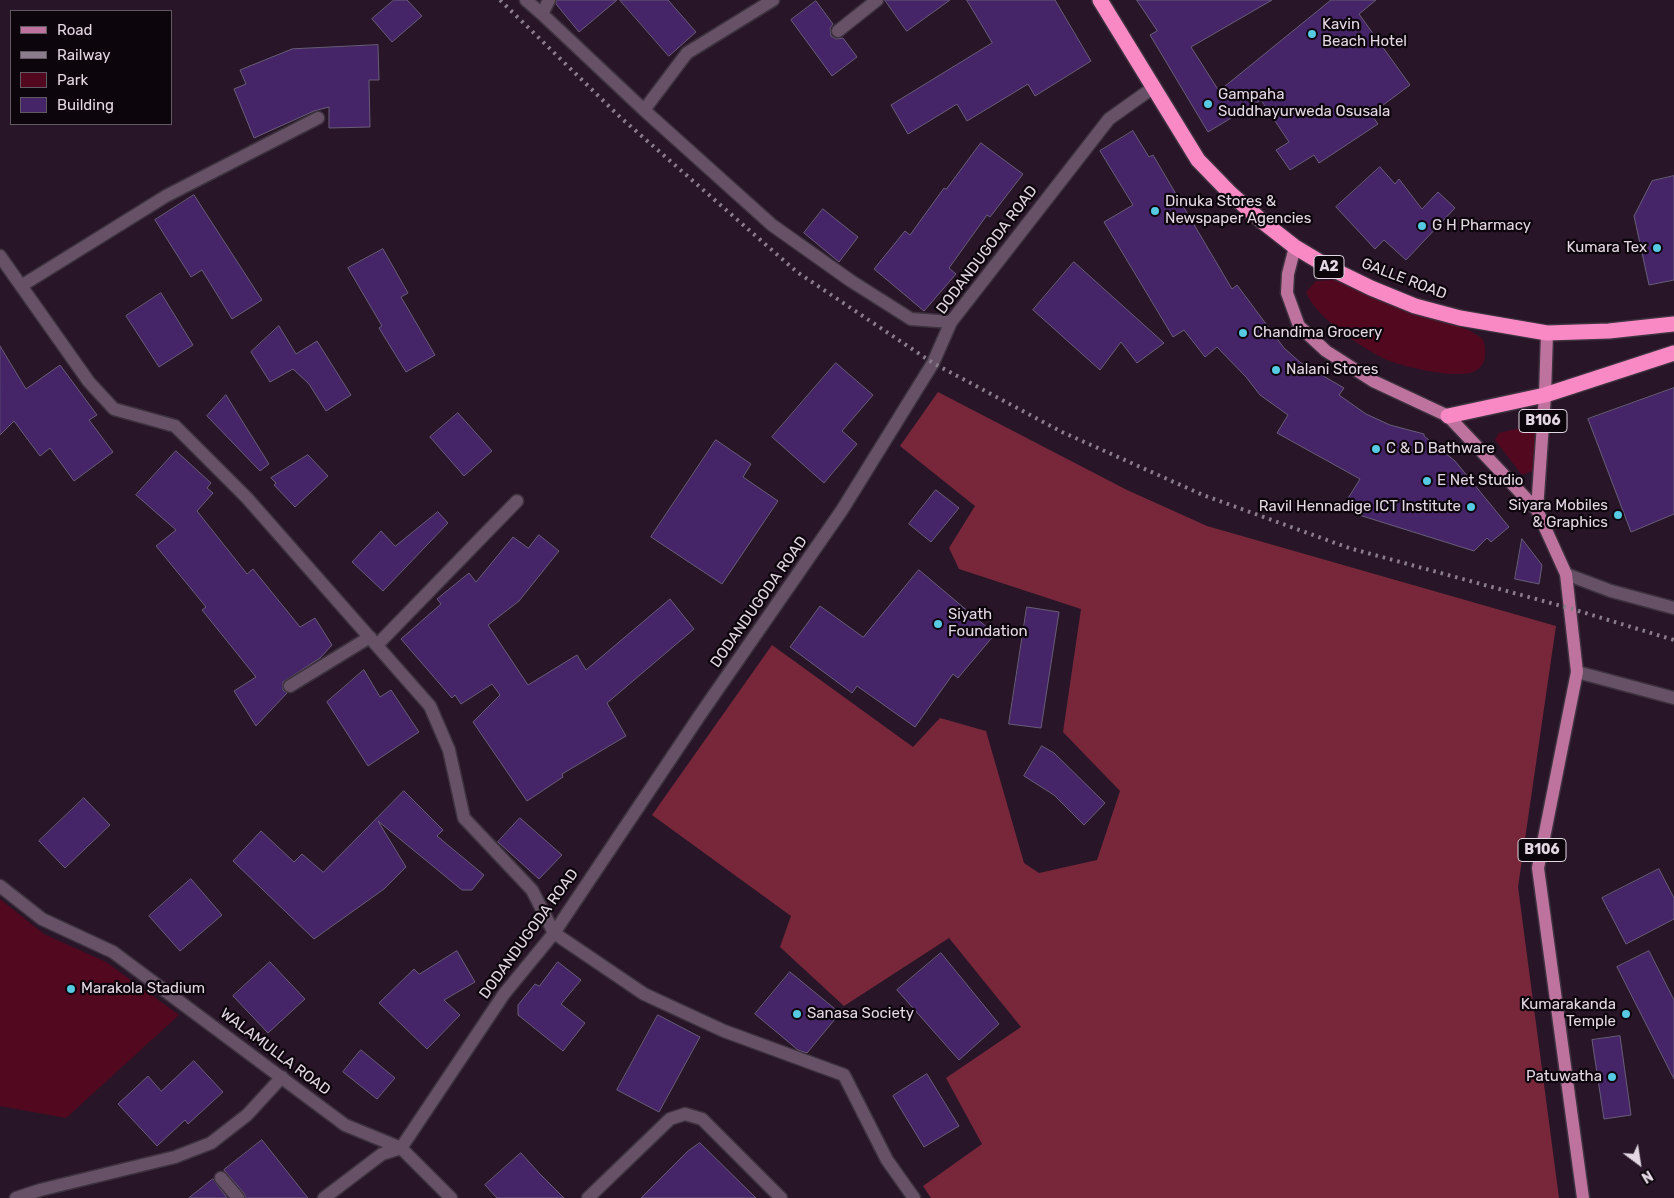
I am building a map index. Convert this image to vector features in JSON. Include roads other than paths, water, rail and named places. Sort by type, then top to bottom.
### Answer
[{"type":"highway","name":"GALLE ROAD","points":[[1100,0],[1116,30],[1198,160],[1231,194],[1295,247],[1372,288],[1415,306],[1460,318],[1547,333],[1674,324]]},
{"type":"highway","points":[[1448,416],[1545,395],[1674,353]]},
{"type":"main road","name":"B106","points":[[1295,247],[1288,274],[1287,293],[1299,326],[1326,351],[1373,381],[1448,416],[1537,510],[1566,574],[1577,672],[1538,868],[1583,1198]]},
{"type":"main road","name":"B106","points":[[1537,510],[1545,395],[1547,333]]},
{"type":"street","points":[[526,0],[644,110],[772,225],[851,281],[911,319],[951,322]]},
{"type":"street","points":[[542,14],[549,0]]},
{"type":"street","points":[[644,110],[687,53],[773,0]]},
{"type":"street","points":[[838,31],[877,0]]},
{"type":"street","name":"DODANDUGODA ROAD","points":[[401,1148],[504,994],[554,933],[700,715],[842,510],[933,363],[951,322],[1109,119],[1154,88]]},
{"type":"street","points":[[21,286],[166,196],[318,118]]},
{"type":"street","points":[[0,256],[89,382],[114,409],[175,426],[248,498],[430,706],[449,750],[464,818],[532,890],[554,933],[644,994],[724,1031],[844,1075],[887,1160],[914,1198]]},
{"type":"street","points":[[290,686],[374,641],[518,501]]},
{"type":"street","points":[[1566,574],[1611,591],[1674,608]]},
{"type":"street","points":[[1577,672],[1674,698]]},
{"type":"street","name":"WALAMULLA ROAD","points":[[0,886],[42,919],[113,952],[345,1125],[401,1148],[451,1198]]},
{"type":"street","points":[[16,1198],[40,1190],[175,1157],[211,1143],[247,1115],[282,1077]]},
{"type":"street","points":[[588,1198],[670,1119],[685,1114],[702,1118],[781,1198]]},
{"type":"street","points":[[324,1198],[382,1154],[401,1148]]},
{"type":"street","points":[[221,1178],[238,1198]]},
{"type":"railway","points":[[500,0],[620,117],[797,272],[933,363],[1062,432],[1203,495],[1349,548],[1569,608],[1674,640]]},
{"type":"place","name":"Kavin Beach Hotel","points":[[1312,34]]},
{"type":"place","name":"Gampaha Suddhayurweda Osusala","points":[[1208,104]]},
{"type":"place","name":"Dinuka Stores & Newspaper Agencies","points":[[1155,211]]},
{"type":"place","name":"G H Pharmacy","points":[[1422,226]]},
{"type":"place","name":"Kumara Tex","points":[[1657,248]]},
{"type":"place","name":"Chandima Grocery","points":[[1243,333]]},
{"type":"place","name":"Nalani Stores","points":[[1276,370]]},
{"type":"place","name":"C & D Bathware","points":[[1376,449]]},
{"type":"place","name":"E Net Studio","points":[[1427,481]]},
{"type":"place","name":"Ravil Hennadige ICT Institute","points":[[1471,507]]},
{"type":"place","name":"Siyara Mobiles & Graphics","points":[[1618,515]]},
{"type":"place","name":"Siyath Foundation","points":[[938,624]]},
{"type":"place","name":"Marakola Stadium","points":[[71,989]]},
{"type":"place","name":"Sanasa Society","points":[[797,1014]]},
{"type":"place","name":"Kumarakanda Temple","points":[[1626,1014]]},
{"type":"place","name":"Patuwatha","points":[[1612,1077]]}]
